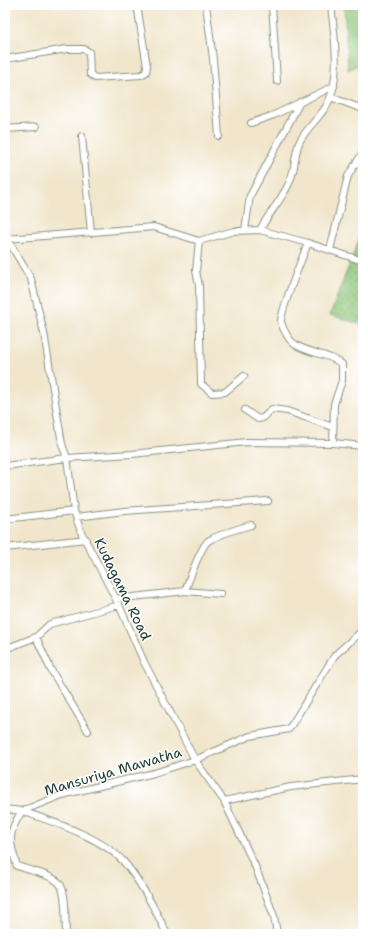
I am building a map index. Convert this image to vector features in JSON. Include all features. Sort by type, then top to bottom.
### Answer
[{"type":"street","points":[[5,59],[67,49],[84,49],[89,52],[90,74],[95,78],[141,75],[146,72],[147,66],[137,5]]},
{"type":"street","points":[[206,5],[213,59],[219,136]]},
{"type":"street","points":[[272,5],[277,81]]},
{"type":"street","points":[[260,230],[268,215],[282,197],[292,178],[297,149],[301,139],[328,105],[334,86],[336,60],[331,5]]},
{"type":"street","points":[[251,123],[274,115],[334,86]]},
{"type":"street","points":[[330,97],[363,109]]},
{"type":"street","points":[[245,230],[250,196],[300,102]]},
{"type":"street","points":[[5,129],[36,127]]},
{"type":"street","points":[[82,136],[91,233]]},
{"type":"street","points":[[330,250],[348,176],[363,152]]},
{"type":"street","points":[[6,237],[91,233],[154,227],[199,240],[234,231],[260,230],[308,243],[363,261]]},
{"type":"street","name":"Kudagama Road","points":[[6,237],[31,279],[44,333],[75,514],[81,532],[118,602],[144,662],[195,760],[224,801],[255,866],[274,916],[277,934]]},
{"type":"street","points":[[199,240],[196,271],[199,286],[201,384],[212,393],[225,392],[244,376]]},
{"type":"street","points":[[308,243],[294,277],[281,321],[285,332],[295,345],[317,355],[334,358],[342,364],[342,381],[334,404],[333,443]]},
{"type":"street","points":[[245,410],[258,419],[263,418],[272,409],[287,411],[333,427]]},
{"type":"street","points":[[5,466],[66,458],[132,454],[247,442],[333,443],[363,446]]},
{"type":"street","points":[[5,519],[268,501]]},
{"type":"street","points":[[185,591],[196,562],[207,542],[227,532],[252,525]]},
{"type":"street","points":[[5,548],[86,539]]},
{"type":"street","points":[[5,649],[36,637],[50,624],[118,602],[185,591],[221,594]]},
{"type":"street","name":"Mansuriya Mawatha","points":[[22,811],[62,795],[154,773],[195,760],[250,736],[289,729],[335,655],[363,630]]},
{"type":"street","points":[[36,637],[51,670],[88,732]]},
{"type":"street","points":[[224,801],[291,786],[363,780]]},
{"type":"street","points":[[5,809],[22,811],[11,832],[10,843],[17,866],[54,879],[61,885],[66,934]]},
{"type":"street","name":"Mansuriya Mawatha","points":[[22,811],[69,828],[110,849],[124,861],[152,904],[167,934]]},
{"type":"green space","points":[[344,5],[363,5],[363,62],[348,70]]},
{"type":"green space","points":[[363,229],[363,325],[330,315]]}]
